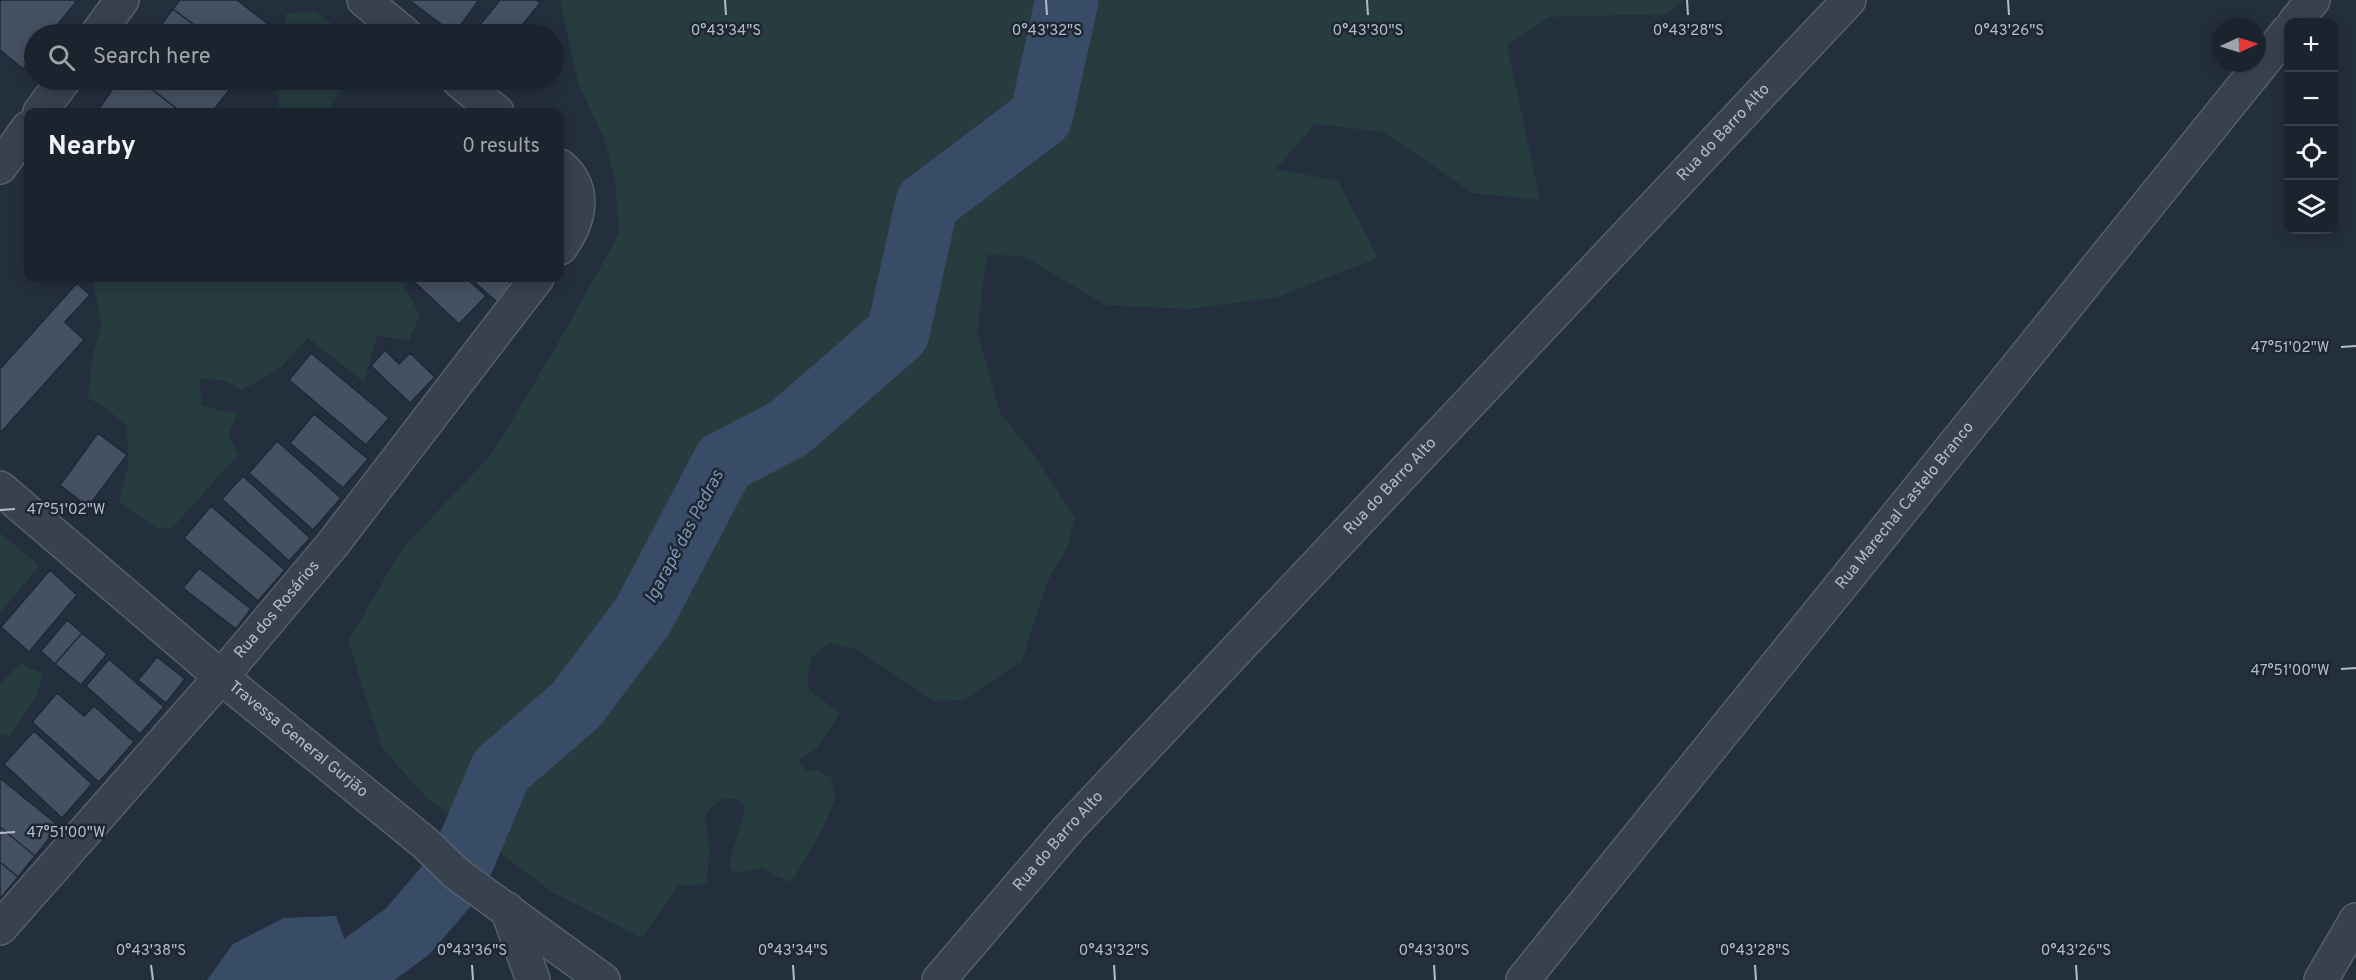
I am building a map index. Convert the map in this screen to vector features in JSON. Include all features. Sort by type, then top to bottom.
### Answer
[{"type":"street","points":[[104,24],[122,0]]},
{"type":"street","points":[[364,0],[393,24]]},
{"type":"street","name":"Rua do Barro Alto","points":[[939,980],[1070,827],[1849,0]]},
{"type":"street","points":[[2298,18],[2313,0]]},
{"type":"street","name":"Rua Marechal Castelo Branco","points":[[1523,980],[2284,37]]},
{"type":"street","points":[[43,108],[56,90]]},
{"type":"street","points":[[470,90],[492,108]]},
{"type":"street","points":[[0,167],[24,134]]},
{"type":"street","points":[[564,171],[577,194],[577,219],[564,241]]},
{"type":"street","name":"Rua dos Rosários","points":[[0,928],[221,677],[332,545],[534,282]]},
{"type":"street","name":"Travessa General Gurjão","points":[[0,488],[221,677],[425,843],[457,874],[603,980]]},
{"type":"street","points":[[498,904],[533,980]]},
{"type":"street","points":[[2321,980],[2356,920]]},
{"type":"green space","points":[[560,0],[1684,0],[1666,14],[1549,17],[1507,45],[1540,200],[1473,193],[1383,132],[1315,124],[1276,169],[1338,181],[1378,258],[1277,297],[1190,309],[1106,305],[1023,256],[987,255],[977,331],[1000,413],[1034,455],[1075,517],[1068,546],[1046,584],[1022,661],[964,700],[934,701],[856,649],[829,643],[812,657],[807,681],[810,691],[840,713],[816,749],[798,761],[806,771],[818,771],[831,777],[835,796],[823,827],[791,882],[763,868],[739,873],[731,870],[732,854],[745,806],[737,799],[722,798],[705,814],[709,848],[707,884],[678,886],[642,938],[552,892],[428,799],[382,748],[348,641],[402,549],[491,455],[557,345],[619,234],[615,180],[604,138],[578,83]]},
{"type":"green space","points":[[316,12],[332,24],[283,24],[287,13]]},
{"type":"green space","points":[[276,90],[342,90],[330,108],[278,108],[279,100]]},
{"type":"green space","points":[[93,282],[404,282],[420,316],[409,340],[377,336],[364,382],[308,338],[280,368],[242,390],[226,381],[199,378],[202,406],[238,414],[229,434],[238,455],[172,528],[156,528],[119,501],[128,468],[127,426],[106,408],[88,398],[93,353],[102,326]]},
{"type":"green space","points":[[0,533],[39,566],[0,613]]},
{"type":"green space","points":[[21,664],[43,674],[37,696],[10,736],[0,734],[0,683]]},
{"type":"water","points":[[336,916],[355,970],[366,980],[207,980],[233,944],[284,918]]},
{"type":"building","points":[[0,0],[74,0],[76,2],[58,24],[24,24],[23,69],[0,50]]},
{"type":"building","points":[[180,0],[237,0],[268,24],[193,24],[173,9]]},
{"type":"building","points":[[409,0],[479,0],[461,24],[441,24]]},
{"type":"building","points":[[500,0],[536,0],[540,3],[523,24],[481,24]]},
{"type":"building","points":[[173,9],[193,24],[162,24]]},
{"type":"building","points":[[112,90],[153,90],[176,108],[99,108]]},
{"type":"building","points":[[153,90],[229,90],[215,108],[176,108]]},
{"type":"building","points":[[414,282],[470,282],[486,296],[459,324]]},
{"type":"building","points":[[474,282],[510,282],[513,285],[497,302]]},
{"type":"building","points":[[77,283],[90,295],[65,322],[84,340],[0,433],[0,369]]},
{"type":"building","points":[[385,350],[399,364],[410,353],[435,377],[410,403],[371,366]]},
{"type":"building","points":[[311,353],[389,418],[366,445],[289,380]]},
{"type":"building","points":[[314,414],[368,459],[343,488],[290,443]]},
{"type":"building","points":[[98,433],[127,455],[88,507],[60,485]]},
{"type":"building","points":[[277,441],[341,498],[313,530],[249,473]]},
{"type":"building","points":[[243,476],[310,538],[289,561],[222,499]]},
{"type":"building","points":[[211,506],[285,570],[258,601],[184,538]]},
{"type":"building","points":[[199,568],[251,609],[236,629],[183,588]]},
{"type":"building","points":[[50,570],[77,595],[29,652],[1,627]]},
{"type":"building","points":[[67,620],[82,633],[55,664],[41,651]]},
{"type":"building","points":[[82,633],[107,654],[81,685],[55,664]]},
{"type":"building","points":[[157,657],[185,679],[166,703],[138,680]]},
{"type":"building","points":[[109,659],[164,707],[140,734],[86,686]]},
{"type":"building","points":[[57,693],[84,716],[94,706],[134,742],[99,782],[32,722]]},
{"type":"building","points":[[34,731],[92,784],[62,818],[4,764]]},
{"type":"building","points":[[0,778],[59,826],[35,856],[0,827]]},
{"type":"building","points":[[0,827],[35,856],[18,877],[0,862]]},
{"type":"building","points":[[0,862],[18,877],[0,899]]},
{"type":"waterway","name":"Igarapé das Pedras","points":[[355,970],[408,931],[457,874],[501,770],[576,705],[643,616],[724,462],[788,429],[898,333],[927,203],[1041,117],[1067,0]]}]
